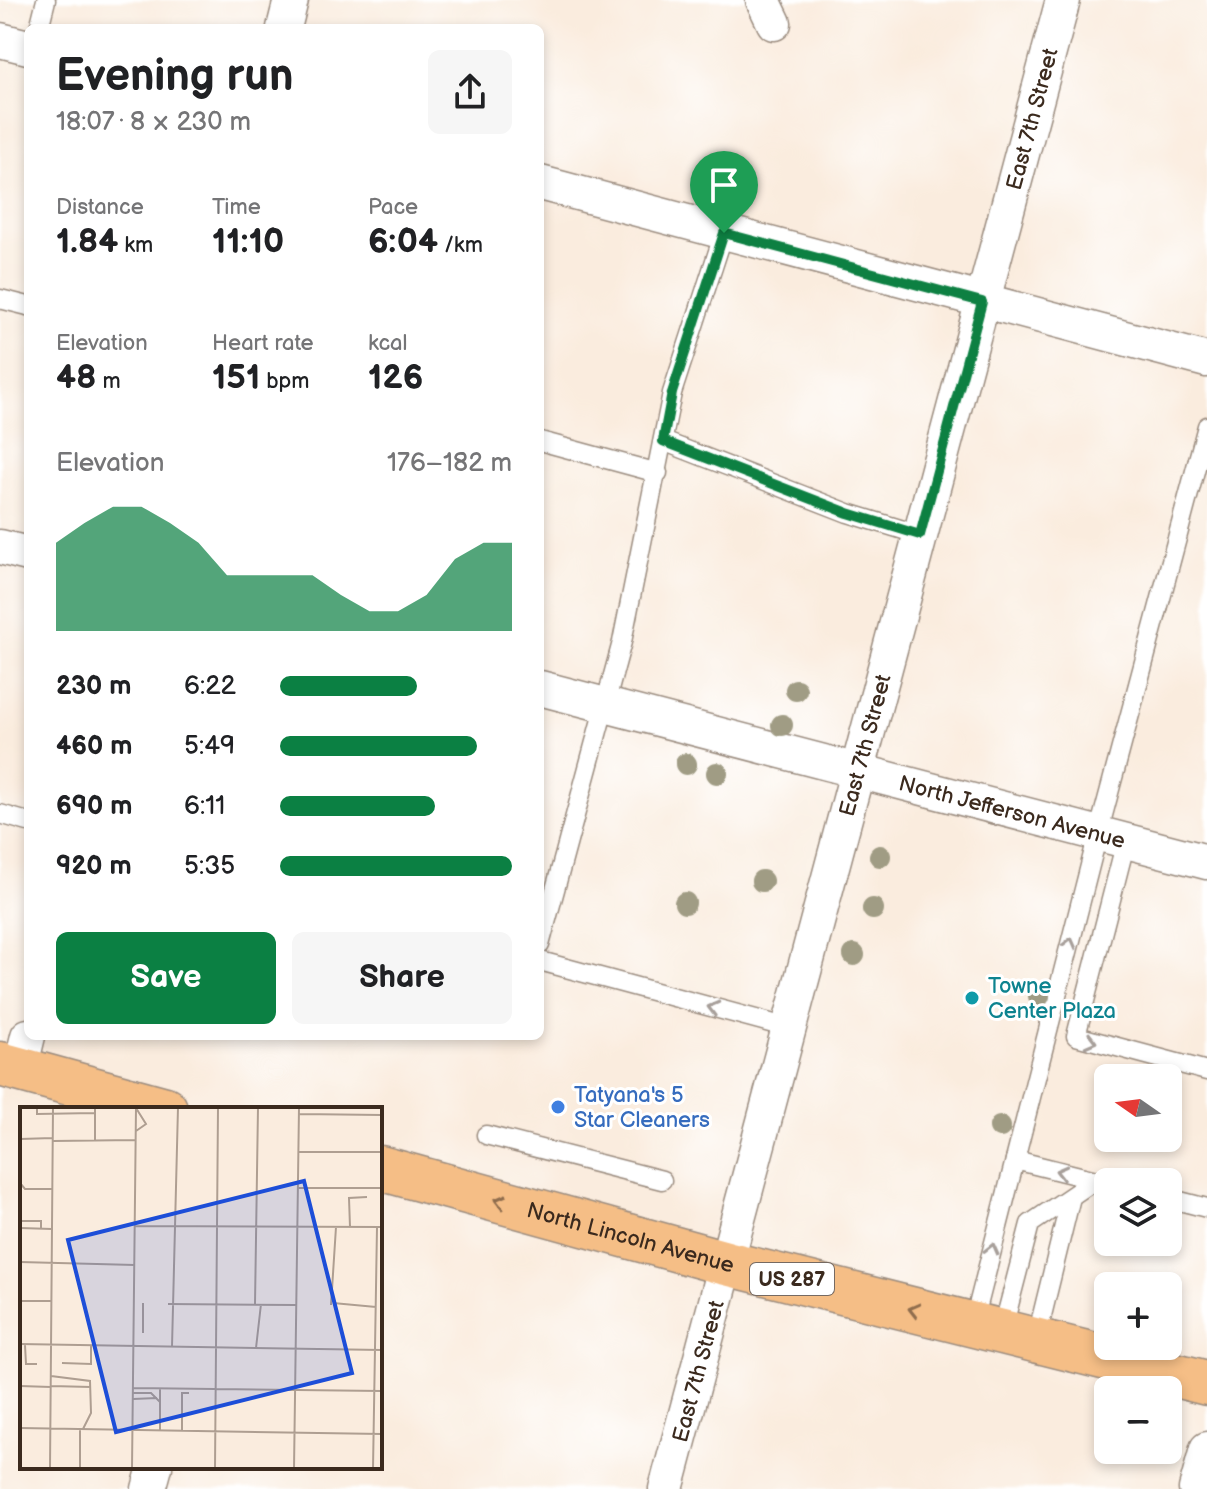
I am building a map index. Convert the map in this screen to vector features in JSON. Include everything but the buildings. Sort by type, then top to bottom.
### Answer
[{"type":"highway","points":[[16,1056],[159,1107]]},
{"type":"highway","name":"North Lincoln Avenue","points":[[382,1169],[726,1263],[1207,1383]]},
{"type":"street","points":[[285,24],[291,0]]},
{"type":"street","name":"East 7th Street","points":[[666,1489],[1063,0]]},
{"type":"street","points":[[0,40],[24,46]]},
{"type":"street","points":[[544,184],[1207,360]]},
{"type":"street","points":[[0,547],[24,553]]},
{"type":"street","name":"North Jefferson Avenue","points":[[544,689],[1207,862]]},
{"type":"street","points":[[1196,1489],[1207,1449]]},
{"type":"street","points":[[149,1489],[154,1469]]},
{"type":"lane","points":[[40,24],[46,0]]},
{"type":"lane","points":[[544,930],[605,705],[658,473],[672,393],[724,233]]},
{"type":"lane","points":[[0,299],[24,305]]},
{"type":"lane","points":[[1207,426],[1112,838],[1076,1036],[1207,1071]]},
{"type":"lane","points":[[663,441],[848,513],[920,535]]},
{"type":"lane","points":[[544,442],[658,473]]},
{"type":"lane","points":[[0,814],[24,821]]},
{"type":"lane","points":[[1004,1332],[1015,1160],[1112,838]]},
{"type":"lane","points":[[544,962],[789,1028]]},
{"type":"lane","points":[[486,1135],[662,1180]]},
{"type":"lane","points":[[1015,1160],[1094,1180]]},
{"type":"lane","points":[[1004,1332],[1030,1224],[1094,1186]]},
{"type":"lane","points":[[1004,1332],[1071,1197]]},
{"type":"lane","points":[[1182,1202],[1207,1208]]},
{"type":"place","name":"Towne Center Plaza","points":[[972,998]]},
{"type":"place","name":"Tatyana's 5 Star Cleaners","points":[[558,1107]]},
{"type":"route","points":[[724,233],[982,302],[920,535],[848,513],[663,441],[672,393],[724,233]]}]
